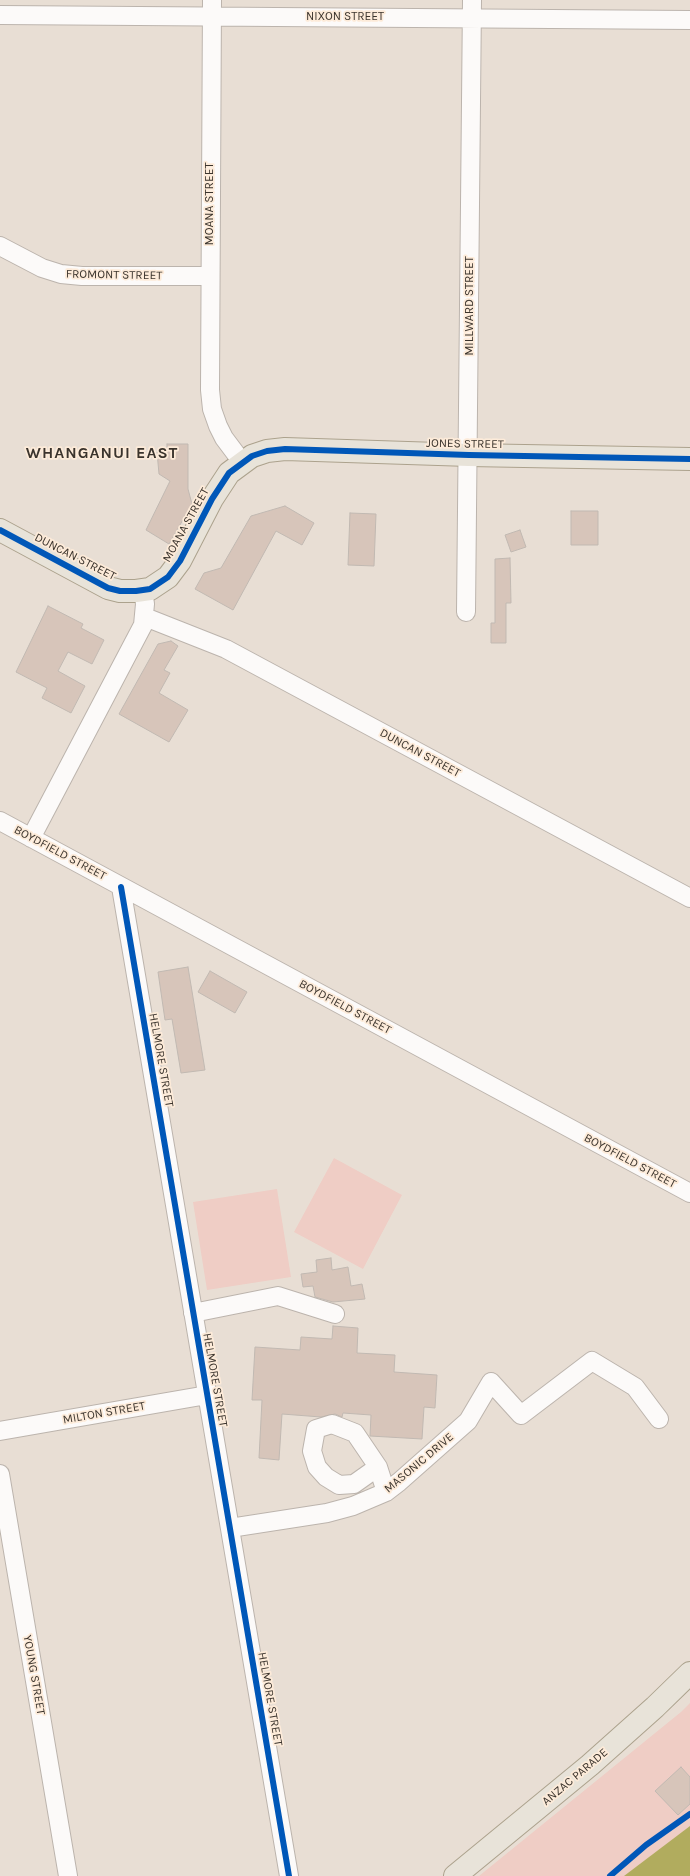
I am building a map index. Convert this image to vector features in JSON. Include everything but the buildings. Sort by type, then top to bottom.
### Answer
[{"type":"main road","name":"JONES STREET","points":[[242,462],[252,456],[267,451],[285,449],[469,455],[690,459]]},
{"type":"main road","name":"MOANA STREET","points":[[143,590],[162,581],[175,568],[220,486],[229,473],[242,462]]},
{"type":"main road","name":"DUNCAN STREET","points":[[0,530],[108,588],[120,591],[143,590]]},
{"type":"main road","name":"ANZAC PARADE","points":[[455,1876],[590,1765],[687,1680]]},
{"type":"street","name":"MILLWARD STREET","points":[[466,612],[469,455],[472,0]]},
{"type":"street","name":"NIXON STREET","points":[[0,15],[212,8],[472,18],[690,20]]},
{"type":"street","name":"MOANA STREET","points":[[212,8],[210,390],[212,409],[224,438],[242,462]]},
{"type":"street","name":"FROMONT STREET","points":[[0,246],[42,268],[61,274],[82,276],[210,276]]},
{"type":"street","points":[[31,838],[143,625],[145,617],[143,590]]},
{"type":"street","name":"DUNCAN STREET","points":[[145,617],[208,640],[226,649],[690,898]]},
{"type":"street","name":"BOYDFIELD STREET","points":[[0,821],[690,1193]]},
{"type":"street","name":"HELMORE STREET","points":[[121,887],[192,1313],[289,1876]]},
{"type":"street","points":[[192,1313],[278,1296],[335,1314]]},
{"type":"street","name":"MASONIC DRIVE","points":[[230,1528],[327,1513],[353,1506],[386,1492],[468,1421],[492,1382],[521,1415],[592,1361],[635,1386],[659,1419]]},
{"type":"street","name":"MILTON STREET","points":[[0,1431],[207,1395]]},
{"type":"street","points":[[378,1467],[386,1492]]},
{"type":"street","name":"YOUNG STREET","points":[[0,1474],[68,1876]]},
{"type":"shaded area","points":[[334,1158],[402,1195],[363,1269],[294,1232]]},
{"type":"shaded area","points":[[277,1189],[291,1277],[207,1290],[193,1202]]},
{"type":"shaded area","points":[[690,1703],[690,1850],[654,1876],[479,1876],[681,1712]]},
{"type":"shaded area","points":[[690,1826],[690,1876],[624,1876]]},
{"type":"cycle path","points":[[0,530],[108,588],[120,591],[136,591],[150,589],[168,577],[180,561],[212,499],[229,473],[252,456],[267,451],[285,449],[469,455],[690,459]]},
{"type":"cycle path","points":[[121,887],[289,1876]]},
{"type":"cycle path","points":[[610,1876],[646,1845],[690,1814]]},
{"type":"district","name":"WHANGANUI EAST","points":[[102,453]]}]
